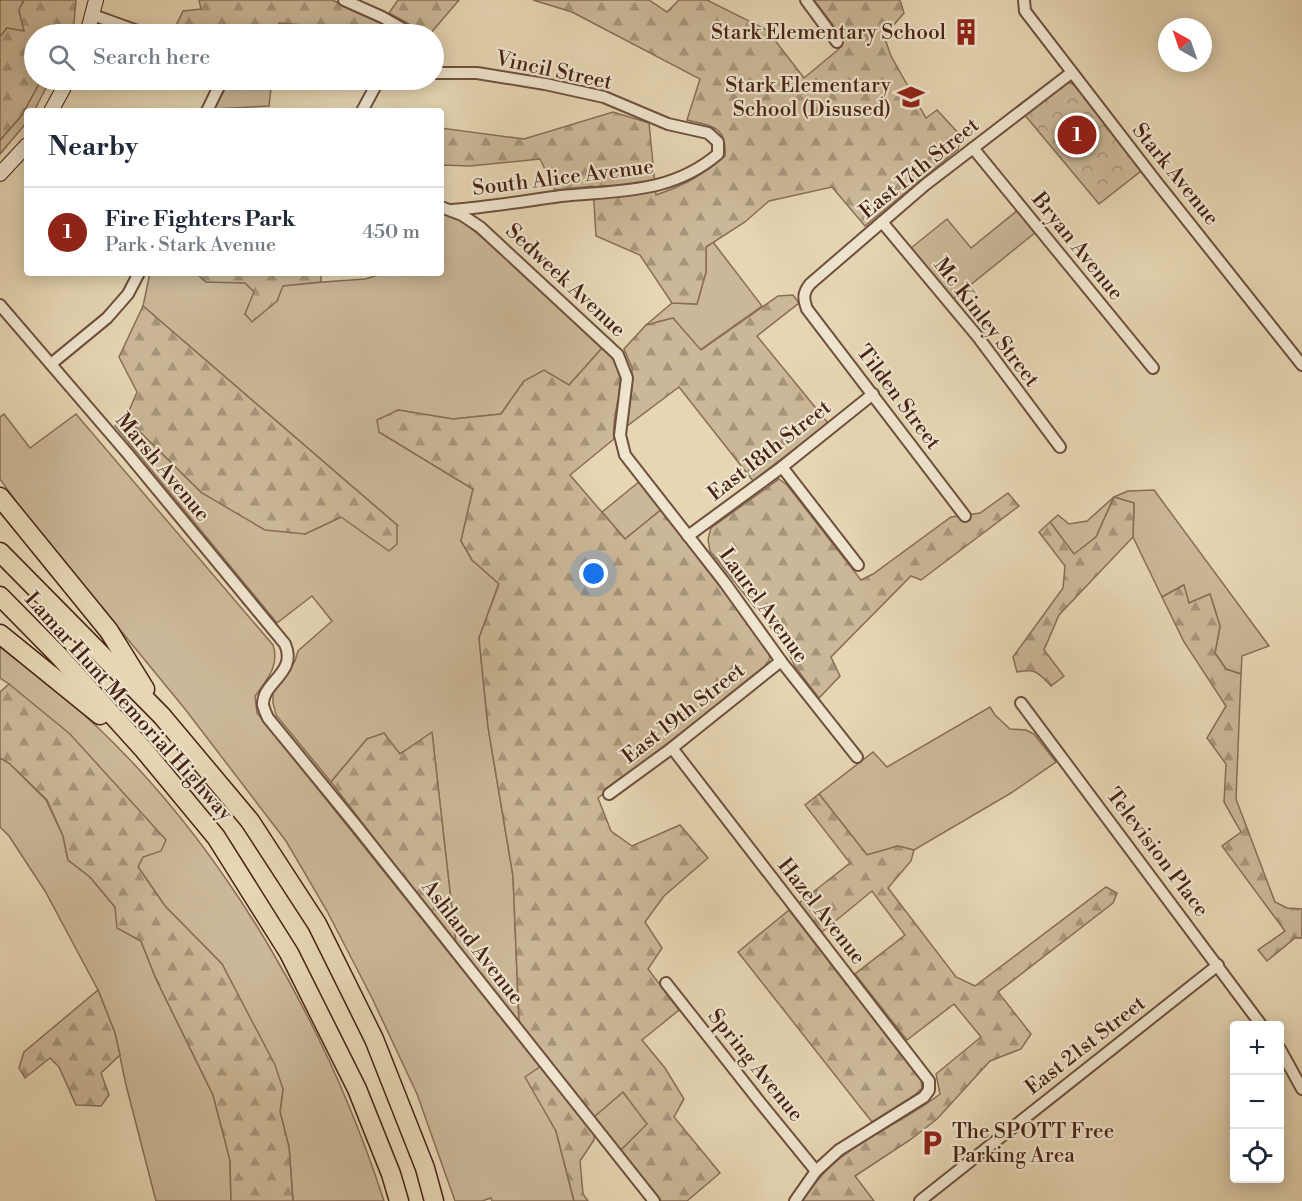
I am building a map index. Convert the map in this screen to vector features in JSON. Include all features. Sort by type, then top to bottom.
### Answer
[{"type":"highway","points":[[0,497],[109,631],[162,717]]},
{"type":"highway","name":"Lamar Hunt Memorial Highway","points":[[0,552],[162,717],[250,821],[317,924],[374,1039],[425,1168],[434,1201]]},
{"type":"highway","name":"Lamar Hunt Memorial Highway","points":[[0,596],[59,656],[144,750],[216,837],[289,953],[357,1089],[391,1174],[399,1201]]},
{"type":"highway","points":[[0,634],[144,750]]},
{"type":"main road","points":[[90,24],[96,0]]},
{"type":"main road","points":[[53,108],[63,90]]},
{"type":"main road","points":[[0,174],[24,148]]},
{"type":"street","points":[[344,0],[395,24]]},
{"type":"street","points":[[806,0],[837,42]]},
{"type":"street","name":"Stark Avenue","points":[[1021,2],[1071,73],[1302,365]]},
{"type":"street","points":[[93,15],[118,24]]},
{"type":"street","name":"Vincil Street","points":[[444,73],[477,73],[545,84],[604,97],[668,124],[708,133],[718,142],[718,154]]},
{"type":"street","name":"East 17th Street","points":[[804,301],[805,290],[810,284],[925,185],[1071,73]]},
{"type":"street","points":[[208,108],[217,90]]},
{"type":"street","points":[[364,108],[373,90]]},
{"type":"street","name":"Bryan Avenue","points":[[973,148],[1153,368]]},
{"type":"street","name":"South Alice Avenue","points":[[445,209],[641,189],[674,181],[707,163],[718,154]]},
{"type":"street","name":"Sedweek Avenue","points":[[445,209],[462,215],[480,227],[618,355],[627,378],[620,435],[625,455],[688,536]]},
{"type":"street","name":"Mc Kinley Street","points":[[882,222],[978,337],[1060,447]]},
{"type":"street","points":[[51,364],[107,318],[128,294],[138,276]]},
{"type":"street","name":"Tilden Street","points":[[804,301],[807,309],[965,516]]},
{"type":"street","name":"Marsh Avenue","points":[[0,304],[285,644],[289,658],[264,698],[263,707]]},
{"type":"street","name":"East 18th Street","points":[[688,536],[782,467],[873,394]]},
{"type":"street","points":[[782,467],[858,565]]},
{"type":"street","name":"Laurel Avenue","points":[[688,536],[781,661],[857,756]]},
{"type":"street","name":"East 19th Street","points":[[609,794],[672,748],[781,661]]},
{"type":"street","name":"Television Place","points":[[1021,703],[1258,1021]]},
{"type":"street","name":"Ashland Avenue","points":[[263,707],[268,718],[654,1201]]},
{"type":"street","name":"Hazel Avenue","points":[[672,748],[928,1081],[929,1090],[921,1099],[839,1150],[816,1171]]},
{"type":"street","name":"East 21st Street","points":[[920,1201],[1218,965]]},
{"type":"street","name":"Spring Avenue","points":[[666,983],[816,1171]]},
{"type":"street","points":[[1284,1056],[1302,1089]]},
{"type":"street","points":[[795,1201],[816,1171]]},
{"type":"green space","points":[[0,0],[24,0],[19,10],[24,31],[7,28],[0,37]]},
{"type":"green space","points":[[24,0],[76,0],[73,24],[24,24],[24,31],[19,10]]},
{"type":"green space","points":[[199,0],[332,0],[385,23],[177,24],[183,11],[201,9]]},
{"type":"green space","points":[[398,0],[459,0],[439,24],[409,24],[389,13]]},
{"type":"green space","points":[[533,0],[649,0],[667,12],[679,0],[707,0],[767,30],[804,78],[839,49],[839,33],[814,0],[900,0],[904,13],[884,36],[891,56],[926,118],[937,110],[961,136],[958,149],[865,226],[832,187],[769,201],[745,222],[706,247],[706,272],[697,304],[672,303],[640,255],[596,236],[593,186],[555,190],[540,159],[470,166],[444,165],[444,128],[524,139],[613,112],[649,123],[656,195],[692,179],[725,156],[723,139],[716,129],[687,120],[700,79],[572,12]]},
{"type":"green space","points":[[7,28],[24,31],[24,90],[36,90],[22,115],[0,140],[0,37]]},
{"type":"green space","points":[[1065,83],[1071,83],[1076,87],[1141,171],[1099,204],[1024,114]]},
{"type":"green space","points":[[36,90],[45,90],[36,108],[26,108]]},
{"type":"green space","points":[[224,90],[271,90],[269,106],[215,108]]},
{"type":"green space","points":[[24,111],[24,126],[0,154],[0,140]]},
{"type":"green space","points":[[1018,210],[1036,232],[953,299],[911,248],[947,219],[971,248]]},
{"type":"green space","points":[[444,213],[462,221],[490,244],[603,347],[569,385],[524,381],[501,414],[453,419],[398,410],[379,432],[473,489],[461,541],[472,560],[499,583],[479,638],[488,727],[513,876],[519,1022],[456,945],[432,733],[400,754],[367,739],[331,782],[276,715],[273,693],[295,661],[298,651],[332,621],[312,596],[277,623],[115,426],[126,418],[202,493],[305,534],[341,517],[397,525],[143,306],[149,276],[199,276],[206,282],[245,282],[255,292],[245,314],[277,301],[282,285],[365,279],[375,276],[444,276]]},
{"type":"green space","points":[[713,242],[762,306],[700,350],[673,318],[646,325],[672,303],[697,304],[706,272],[706,247]]},
{"type":"green space","points":[[199,276],[321,276],[321,282],[283,286],[277,301],[252,322],[245,314],[254,292],[245,283],[206,282]]},
{"type":"green space","points":[[793,295],[799,303],[757,336],[828,423],[753,481],[679,387],[627,426],[632,368],[624,349],[646,325],[673,318],[701,350],[778,296]]},
{"type":"green space","points":[[143,306],[397,525],[397,544],[389,551],[341,517],[305,534],[265,530],[202,493],[126,418],[137,392],[119,357]]},
{"type":"green space","points":[[603,347],[616,364],[620,376],[614,439],[570,475],[625,539],[662,509],[767,649],[770,658],[765,667],[598,798],[611,831],[632,846],[680,825],[708,858],[664,896],[645,922],[662,948],[648,969],[679,1010],[642,1040],[665,1068],[684,1099],[674,1117],[720,1173],[687,1201],[661,1201],[620,1151],[647,1124],[623,1092],[595,1116],[594,1140],[580,1161],[583,1194],[588,1201],[574,1201],[556,1131],[525,1077],[550,1060],[519,1022],[513,876],[488,727],[479,638],[499,584],[472,560],[461,541],[473,489],[379,432],[377,420],[398,410],[453,419],[501,414],[524,381],[544,370],[569,385]]},
{"type":"green space","points":[[4,414],[30,448],[76,414],[273,645],[274,666],[255,696],[257,713],[541,1068],[526,1077],[556,1131],[574,1201],[492,1201],[491,1198],[482,1201],[455,1201],[417,1094],[372,998],[327,911],[286,841],[185,709],[21,509],[0,479],[0,417]]},
{"type":"green space","points":[[779,479],[787,485],[861,580],[873,574],[951,517],[980,513],[1008,493],[1019,506],[921,580],[911,576],[831,657],[840,676],[819,698],[796,668],[784,644],[710,551],[708,539],[711,528]]},
{"type":"green space","points":[[640,481],[662,509],[625,539],[602,512]]},
{"type":"green space","points":[[1154,490],[1269,646],[1242,656],[1241,674],[1226,669],[1215,653],[1220,626],[1210,594],[1189,603],[1183,585],[1162,597],[1133,537],[1134,503],[1114,497],[1128,491]]},
{"type":"green space","points":[[1114,497],[1096,537],[1074,555],[1050,522],[1058,515],[1069,524],[1087,521]]},
{"type":"green space","points":[[1114,497],[1134,503],[1133,537],[1059,615],[1044,650],[1064,676],[1051,686],[1033,671],[1017,672],[1013,657],[1063,588],[1065,566],[1039,532],[1050,522],[1074,554],[1096,537]]},
{"type":"green space","points":[[1184,585],[1189,603],[1210,594],[1220,626],[1215,653],[1226,669],[1241,674],[1236,799],[1275,902],[1287,908],[1302,909],[1302,938],[1295,938],[1267,961],[1258,950],[1285,931],[1222,846],[1241,832],[1224,802],[1226,764],[1207,738],[1226,706],[1184,642],[1162,597]]},
{"type":"green space","points":[[0,647],[80,711],[140,771],[186,825],[228,883],[267,943],[302,1006],[361,1135],[384,1201],[293,1201],[289,1147],[280,1112],[283,1089],[222,964],[165,906],[138,867],[143,857],[161,850],[9,684],[0,678]]},
{"type":"green space","points":[[9,684],[70,734],[166,840],[161,851],[143,857],[138,867],[165,906],[222,964],[275,1065],[283,1089],[280,1112],[289,1147],[293,1201],[231,1201],[230,1160],[213,1095],[156,979],[141,941],[117,928],[115,907],[90,877],[68,860],[63,836],[47,800],[9,763],[0,758],[0,692]]},
{"type":"green space","points":[[990,707],[1010,729],[1026,730],[1034,734],[1056,762],[1011,793],[914,850],[898,846],[867,855],[819,794],[873,752],[887,767]]},
{"type":"green space","points":[[432,732],[456,945],[331,782],[367,739],[384,733],[400,754]]},
{"type":"green space","points":[[0,758],[9,763],[46,800],[63,836],[68,860],[90,877],[115,907],[118,928],[141,941],[156,979],[213,1095],[230,1160],[231,1201],[156,1201],[115,1033],[98,990],[45,891],[9,836],[0,827]]},
{"type":"green space","points":[[819,794],[867,855],[898,846],[914,850],[911,861],[888,888],[956,977],[975,986],[1106,887],[1117,893],[1113,903],[998,992],[1031,1034],[1021,1049],[990,1061],[937,1119],[910,1140],[855,1176],[874,1201],[802,1201],[839,1159],[940,1094],[936,1074],[981,1037],[954,1004],[907,1040],[855,974],[905,935],[872,891],[822,932],[799,903],[850,863],[805,805]]},
{"type":"green space","points":[[789,910],[921,1080],[922,1088],[915,1095],[872,1122],[738,952]]},
{"type":"green space","points":[[98,990],[115,1033],[120,1055],[101,1073],[109,1095],[101,1106],[76,1105],[59,1067],[50,1058],[25,1078],[19,1068],[24,1052]]},
{"type":"green space","points":[[623,1092],[648,1124],[620,1151],[595,1120],[595,1116]]},
{"type":"place","name":"Stark Elementary School","points":[[966,32]]},
{"type":"place","name":"Stark Elementary School (Disused)","points":[[911,97]]},
{"type":"place","name":"Fire Fighters Park","points":[[1077,135]]},
{"type":"place","name":"The SPOTT Free Parking Area","points":[[932,1143]]}]
